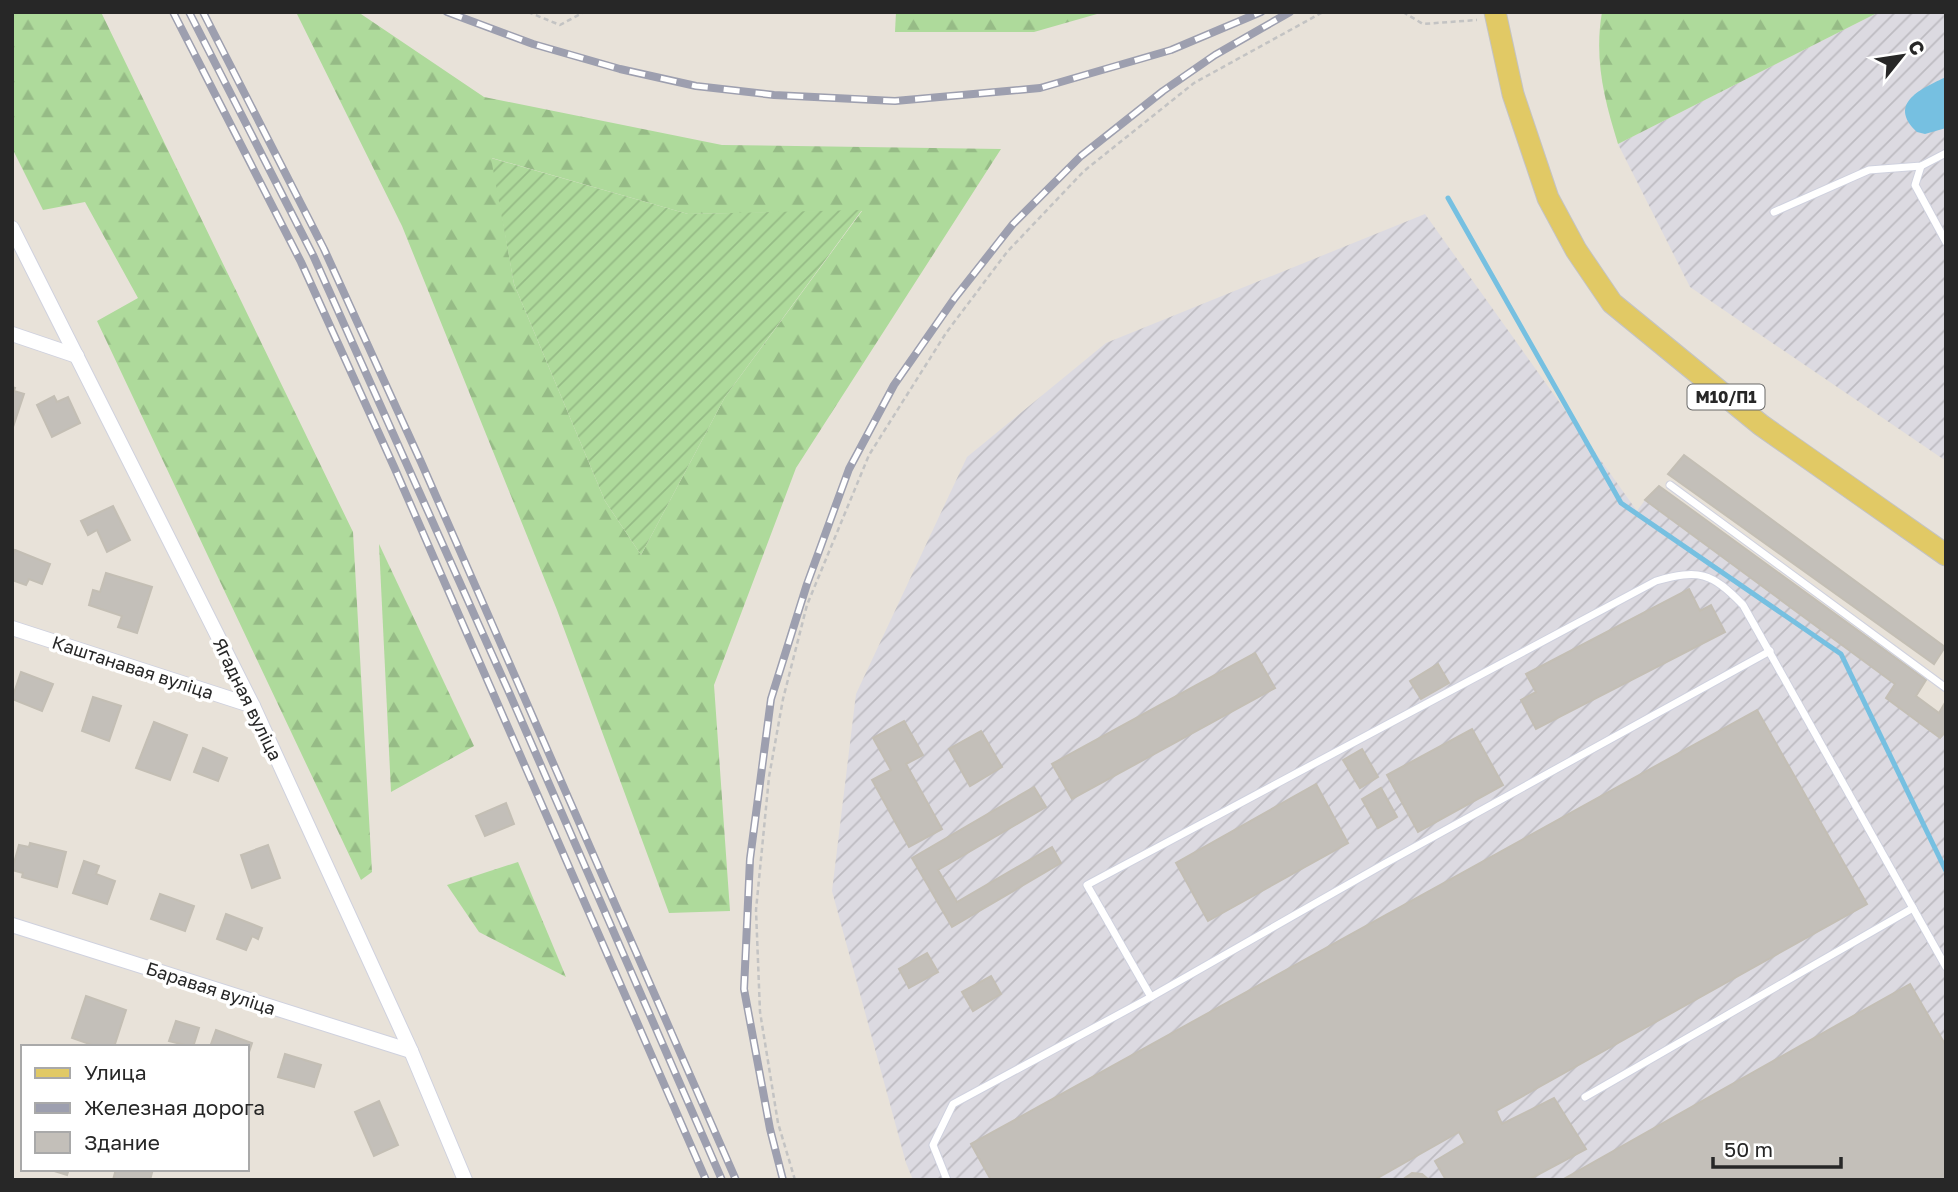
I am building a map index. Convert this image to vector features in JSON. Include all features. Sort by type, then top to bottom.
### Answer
[{"type":"main road","name":"М10/П1","points":[[1490,16],[1548,198],[1576,250],[1612,303],[1760,425],[1946,555]]},
{"type":"street","name":"Ягадная вуліца","points":[[12,228],[253,706],[411,1051],[466,1180]]},
{"type":"street","points":[[12,334],[77,356]]},
{"type":"street","name":"Каштанавая вуліца","points":[[12,628],[253,706]]},
{"type":"street","name":"Баравая вуліца","points":[[12,925],[411,1051]]},
{"type":"lane","points":[[1774,212],[1869,170],[1921,166],[1946,153]]},
{"type":"lane","points":[[1921,166],[1915,185],[1946,242]]},
{"type":"lane","points":[[1670,485],[1944,683]]},
{"type":"lane","points":[[1151,997],[1087,885],[1656,581],[1684,573],[1703,576],[1725,586],[1742,605],[1946,967]]},
{"type":"lane","points":[[947,1180],[933,1144],[953,1104],[1151,997],[1384,864],[1770,651]]},
{"type":"lane","points":[[1585,1097],[1913,908]]},
{"type":"path","points":[[528,12],[560,25],[584,12]]},
{"type":"path","points":[[795,1180],[778,1122],[760,1012],[756,910],[769,777],[783,699],[807,605],[869,455],[946,333],[1007,252],[1084,171],[1194,83],[1323,12]]},
{"type":"path","points":[[1403,12],[1423,24],[1490,16]]},
{"type":"shaded area","points":[[1879,12],[1946,12],[1946,461],[1690,287],[1618,144]]},
{"type":"shaded area","points":[[1425,214],[1637,511],[1645,500],[1895,684],[1887,698],[1939,738],[1946,731],[1946,1180],[913,1180],[906,1163],[832,891],[856,694],[967,457],[1106,343]]},
{"type":"green space","points":[[12,12],[101,12],[353,532],[372,872],[361,880],[97,321],[138,298],[85,202],[43,210],[12,148]]},
{"type":"green space","points":[[296,12],[358,12],[484,97],[722,145],[1001,149],[796,468],[714,685],[730,911],[669,913],[557,610],[402,226]],"holes":[[[492,158],[688,214],[862,211],[725,397],[641,555],[605,501],[514,284]]]},
{"type":"green space","points":[[896,12],[1104,12],[1034,32],[895,32]]},
{"type":"green space","points":[[1602,12],[1879,12],[1618,144],[1608,111],[1600,63]]},
{"type":"green space","points":[[491,158],[688,214],[862,210],[725,397],[641,555],[605,501],[514,284]]},
{"type":"green space","points":[[379,544],[474,746],[391,792]]},
{"type":"green space","points":[[518,862],[566,977],[479,932],[447,885]]},
{"type":"water","points":[[1946,77],[1946,128],[1925,134],[1917,132],[1908,122],[1906,105],[1927,86]]},
{"type":"building","points":[[12,387],[15,388],[14,391],[24,394],[13,427]]},
{"type":"building","points":[[54,396],[57,402],[68,397],[80,423],[52,437],[37,405]]},
{"type":"building","points":[[1684,455],[1945,647],[1934,664],[1668,474]]},
{"type":"building","points":[[1659,486],[1926,680],[1916,696],[1939,713],[1946,701],[1946,731],[1940,738],[1886,698],[1895,684],[1645,500]]},
{"type":"building","points":[[113,506],[130,540],[107,552],[97,530],[88,535],[81,521]]},
{"type":"building","points":[[15,550],[50,564],[42,584],[29,579],[26,585],[12,580],[12,557]]},
{"type":"building","points":[[106,573],[152,587],[137,633],[118,627],[122,616],[89,605],[93,590],[100,592]]},
{"type":"building","points":[[1689,589],[1700,611],[1711,605],[1725,632],[1536,729],[1521,700],[1536,692],[1526,674]]},
{"type":"building","points":[[1255,653],[1275,688],[1072,799],[1052,764]]},
{"type":"building","points":[[1438,664],[1449,683],[1421,699],[1410,681]]},
{"type":"building","points":[[21,672],[53,684],[42,711],[12,699]]},
{"type":"building","points":[[93,697],[121,706],[109,741],[82,731]]},
{"type":"building","points":[[1757,710],[1867,904],[1496,1111],[1502,1124],[1554,1098],[1586,1149],[1528,1180],[1446,1180],[1435,1161],[1465,1143],[1459,1132],[1374,1180],[991,1180],[971,1144]]},
{"type":"building","points":[[904,721],[923,755],[906,764],[942,829],[909,847],[872,780],[891,770],[873,738]]},
{"type":"building","points":[[154,722],[187,735],[170,780],[136,768]]},
{"type":"building","points":[[1472,729],[1503,785],[1418,832],[1387,775]]},
{"type":"building","points":[[981,731],[1002,767],[970,786],[949,749]]},
{"type":"building","points":[[203,748],[227,758],[218,781],[194,772]]},
{"type":"building","points":[[1362,749],[1378,777],[1360,788],[1343,760]]},
{"type":"building","points":[[1316,784],[1348,843],[1208,921],[1176,863]]},
{"type":"building","points":[[1034,787],[1046,807],[938,870],[957,902],[1052,847],[1061,863],[952,927],[912,858]]},
{"type":"building","points":[[1381,788],[1397,817],[1378,828],[1362,799]]},
{"type":"building","points":[[506,803],[514,824],[485,836],[476,816]]},
{"type":"building","points":[[30,843],[66,852],[57,887],[22,877],[23,873],[12,870],[19,845],[29,847]]},
{"type":"building","points":[[268,845],[280,878],[252,888],[241,855]]},
{"type":"building","points":[[84,861],[99,866],[96,874],[115,881],[107,904],[73,893]]},
{"type":"building","points":[[160,894],[194,906],[185,931],[151,919]]},
{"type":"building","points":[[226,914],[262,928],[258,939],[252,936],[246,950],[217,939]]},
{"type":"building","points":[[927,953],[938,972],[909,988],[899,969]]},
{"type":"building","points":[[991,976],[1001,994],[973,1011],[962,992]]},
{"type":"building","points":[[1910,984],[1946,1046],[1946,1180],[1562,1180]]},
{"type":"building","points":[[86,996],[126,1010],[115,1045],[92,1045],[72,1038]]},
{"type":"building","points":[[176,1021],[199,1028],[194,1045],[169,1041]]},
{"type":"building","points":[[216,1030],[252,1043],[248,1055],[248,1045],[211,1045]]},
{"type":"building","points":[[285,1054],[321,1065],[314,1087],[278,1077]]},
{"type":"building","points":[[379,1101],[398,1145],[374,1156],[355,1112]]},
{"type":"building","points":[[115,1171],[152,1171],[150,1180],[113,1180]]},
{"type":"building","points":[[1412,1173],[1422,1174],[1429,1180],[1402,1180]]},
{"type":"waterway","points":[[1448,198],[1621,503],[1841,654],[1946,871]]},
{"type":"railway","points":[[173,12],[301,262],[395,469],[706,1180]]},
{"type":"railway","points":[[189,12],[313,255],[508,690],[722,1180]]},
{"type":"railway","points":[[203,12],[324,249],[421,462],[736,1180]]},
{"type":"railway","points":[[447,12],[533,44],[620,69],[696,86],[774,95],[895,101],[1040,88],[1171,50],[1261,12]]},
{"type":"railway","points":[[783,1180],[770,1129],[744,989],[750,859],[771,699],[807,584],[849,469],[894,385],[954,299],[1013,224],[1081,156],[1163,91],[1215,55],[1290,12]]}]
